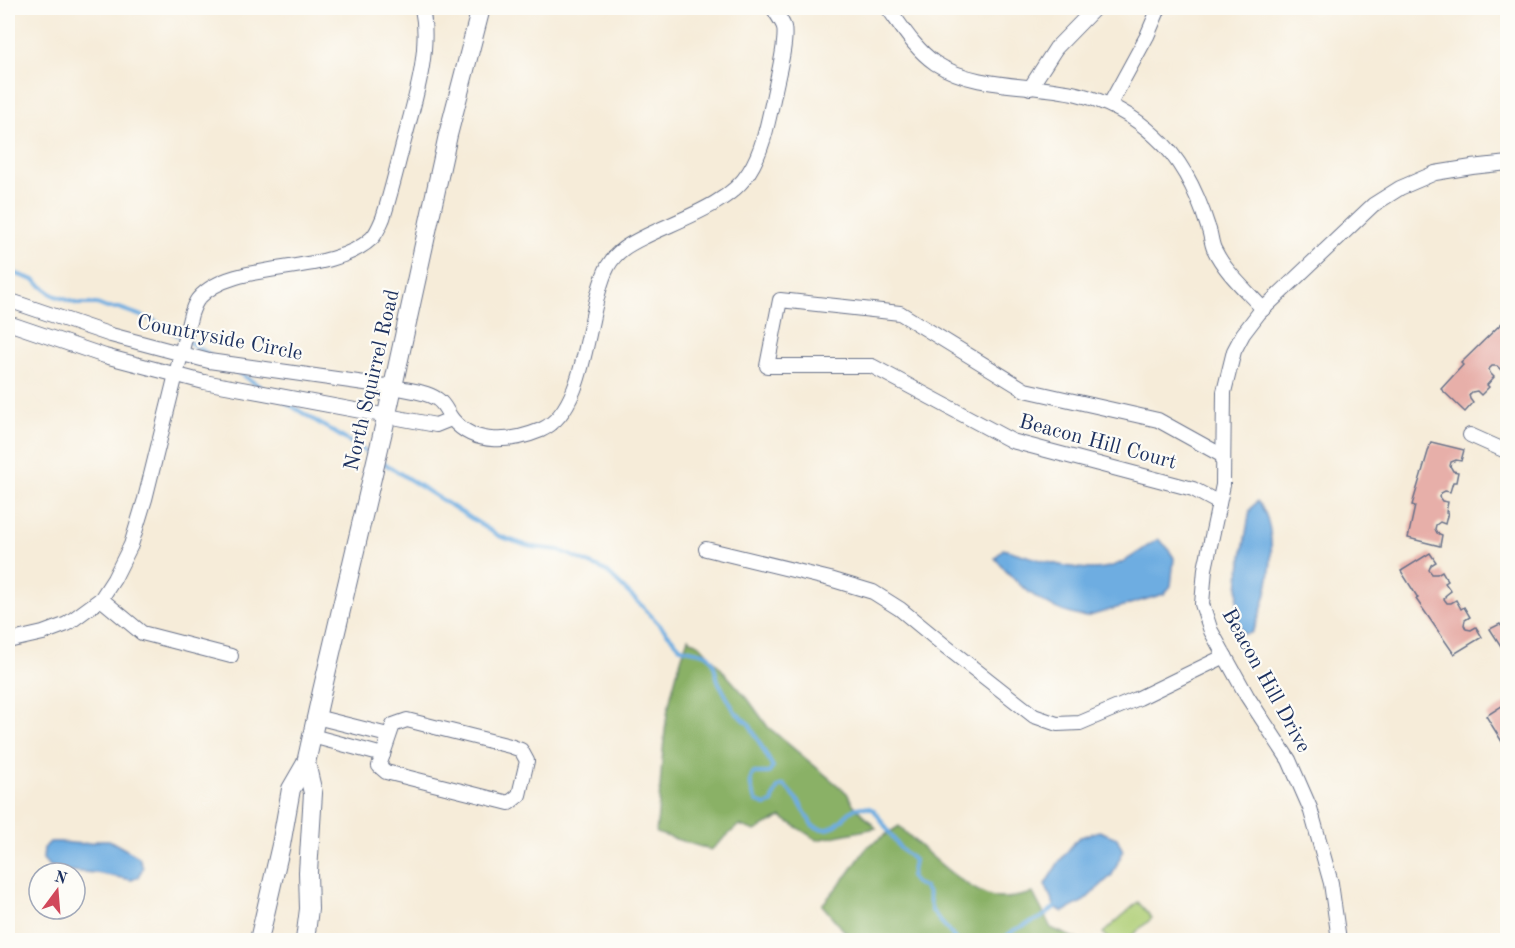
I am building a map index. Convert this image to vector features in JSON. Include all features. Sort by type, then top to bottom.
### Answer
[{"type":"street","points":[[8,642],[68,624],[101,599],[114,579],[131,544],[145,499],[178,364],[198,298],[214,286],[232,278],[321,262],[356,250],[373,237],[383,218],[416,93],[425,22],[422,8]]},
{"type":"street","name":"North Squirrel Road","points":[[259,940],[291,789],[306,763],[387,414],[448,135],[481,8]]},
{"type":"street","name":"Countryside Circle","points":[[8,322],[105,356],[178,364],[209,360],[393,387],[437,399],[446,407],[451,419],[467,433],[487,439],[525,436],[544,428],[563,411],[581,373],[599,294],[608,266],[621,248],[704,209],[728,194],[749,173],[760,147],[781,64],[784,28],[773,8]]},
{"type":"street","points":[[888,8],[909,39],[935,63],[961,75],[1001,85],[1077,94],[1110,104],[1156,137],[1172,155],[1187,178],[1200,204],[1214,248],[1230,273],[1263,309]]},
{"type":"street","points":[[1030,88],[1056,48],[1095,8]]},
{"type":"street","points":[[1110,104],[1148,36],[1159,8]]},
{"type":"street","name":"Beacon Hill Drive","points":[[1339,940],[1331,883],[1310,808],[1289,760],[1247,696],[1211,631],[1203,604],[1205,569],[1223,485],[1224,392],[1234,351],[1243,334],[1263,309],[1373,205],[1401,188],[1436,173],[1508,163]]},
{"type":"street","name":"Countryside Circle","points":[[8,300],[111,335],[178,364],[204,382],[387,414],[436,425],[451,419]]},
{"type":"street","name":"Beacon Hill Court","points":[[1219,503],[1193,489],[1012,441],[872,366],[767,366],[780,300],[900,313],[1025,390],[1158,420],[1223,456]]},
{"type":"street","points":[[1470,435],[1508,452]]},
{"type":"street","points":[[706,549],[830,579],[873,592],[900,609],[1034,716],[1057,724],[1080,723],[1139,698],[1225,656]]},
{"type":"street","points":[[101,599],[142,633],[231,656]]},
{"type":"street","points":[[316,717],[388,735]]},
{"type":"street","points":[[406,720],[521,750],[527,761],[519,795],[509,803],[386,772],[379,765],[388,735],[393,725],[406,720]]},
{"type":"street","points":[[312,736],[383,755]]},
{"type":"street","name":"North Squirrel Road","points":[[305,940],[309,909],[313,793],[306,763]]},
{"type":"street","points":[[283,830],[299,829],[310,840]]},
{"type":"green space","points":[[688,638],[700,645],[748,699],[768,727],[847,793],[853,804],[876,828],[817,840],[781,817],[755,831],[739,825],[711,850],[656,833],[668,709]]},
{"type":"green space","points":[[899,826],[947,870],[975,889],[1001,898],[1033,893],[1051,928],[1078,940],[852,940],[822,905],[867,847]]},
{"type":"green space","points":[[1138,902],[1152,918],[1127,940],[1109,940],[1103,933]]},
{"type":"water","points":[[1257,501],[1265,513],[1270,528],[1270,566],[1268,586],[1257,620],[1251,633],[1244,634],[1240,624],[1238,593],[1250,510]]},
{"type":"water","points":[[1158,539],[1174,558],[1171,586],[1164,594],[1086,617],[1046,604],[1013,579],[995,558],[1003,549],[1070,567],[1097,569],[1122,562]]},
{"type":"water","points":[[1099,831],[1117,838],[1123,851],[1112,875],[1084,901],[1063,912],[1055,907],[1045,884],[1078,838]]},
{"type":"water","points":[[109,840],[139,857],[143,868],[138,877],[132,880],[87,872],[87,861],[45,861],[43,859],[44,848],[50,842],[81,844]]},
{"type":"building","points":[[1508,317],[1508,363],[1501,370],[1497,366],[1489,369],[1494,377],[1487,385],[1489,387],[1481,395],[1477,391],[1469,395],[1473,403],[1465,412],[1441,389],[1463,365],[1461,363]]},
{"type":"building","points":[[1431,442],[1464,450],[1461,461],[1451,462],[1450,466],[1453,471],[1458,472],[1456,482],[1453,482],[1450,492],[1445,491],[1439,497],[1442,501],[1448,502],[1445,524],[1440,522],[1435,529],[1442,535],[1440,546],[1408,538],[1415,506],[1412,505]]},
{"type":"building","points":[[1430,553],[1436,562],[1429,570],[1432,574],[1442,571],[1448,581],[1445,583],[1451,591],[1444,599],[1447,603],[1456,600],[1461,609],[1464,607],[1470,617],[1465,620],[1466,629],[1471,630],[1476,627],[1482,637],[1454,654],[1416,599],[1418,598],[1401,571]]},
{"type":"building","points":[[1500,624],[1503,628],[1508,629],[1508,657],[1490,629]]},
{"type":"building","points":[[1508,702],[1508,743],[1504,745],[1486,716]]},
{"type":"waterway","points":[[8,271],[34,280],[53,295],[78,304],[97,304],[107,308],[119,308],[153,320],[182,338]]},
{"type":"waterway","points":[[189,342],[210,355]]},
{"type":"waterway","points":[[234,370],[261,387]]},
{"type":"waterway","points":[[285,402],[371,455]]},
{"type":"waterway","points":[[382,462],[499,536],[531,547],[559,550],[606,571],[681,648],[709,656],[718,681],[735,712],[749,724],[773,767],[769,773],[753,773],[751,788],[757,802],[765,805],[772,803],[777,789],[784,785],[799,802],[812,825],[822,829],[837,824],[856,809],[864,807],[874,810],[900,848],[914,860],[911,878],[915,883],[924,887],[928,893],[932,911],[956,940]]},
{"type":"waterway","points":[[1002,940],[1014,930],[1041,918],[1055,907]]}]
